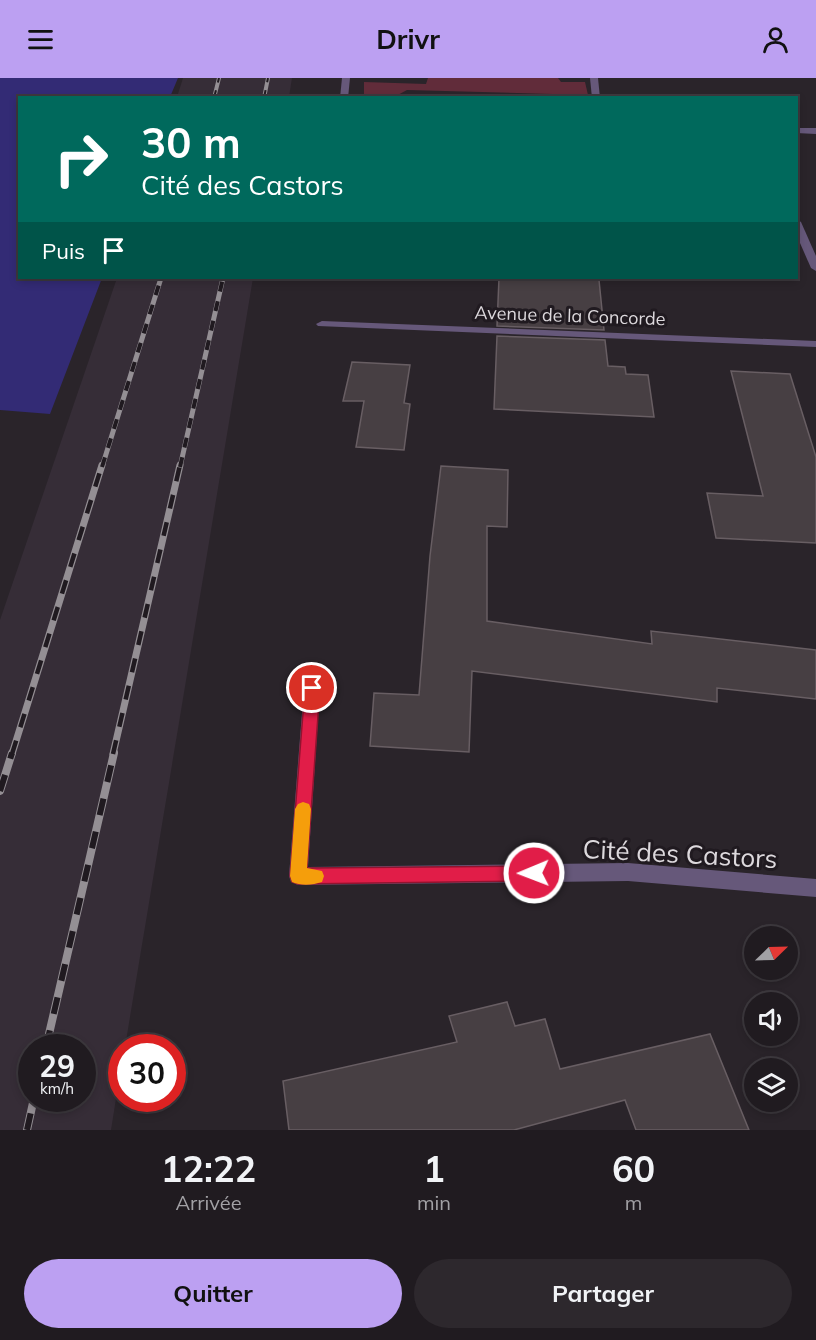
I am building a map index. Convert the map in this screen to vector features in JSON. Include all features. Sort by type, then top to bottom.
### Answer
[{"type":"street","points":[[344,96],[346,78]]},
{"type":"street","points":[[594,78],[596,96]]},
{"type":"street","points":[[798,130],[816,130]]},
{"type":"street","points":[[798,227],[816,268]]},
{"type":"street","name":"Avenue de la Concorde","points":[[322,324],[816,344]]},
{"type":"street","name":"Cité des Castors","points":[[312,688],[298,876],[628,872],[816,888]]},
{"type":"shaded area","points":[[0,78],[178,78],[170,96],[18,96],[18,279],[102,279],[50,414],[0,410]]},
{"type":"shaded area","points":[[183,78],[292,78],[289,96],[177,96]]},
{"type":"shaded area","points":[[428,78],[558,78],[561,82],[585,82],[588,95],[407,90],[396,96],[364,96],[364,82],[426,84]]},
{"type":"shaded area","points":[[117,279],[253,279],[127,1034],[108,1034],[108,1112],[114,1112],[111,1130],[0,1130],[0,620]]},
{"type":"building","points":[[499,279],[599,280],[604,330],[497,326]]},
{"type":"building","points":[[497,336],[605,340],[608,366],[625,367],[626,374],[648,375],[654,417],[494,409]]},
{"type":"building","points":[[352,362],[410,365],[404,403],[410,404],[404,450],[356,447],[364,401],[343,401]]},
{"type":"building","points":[[731,371],[790,374],[816,457],[816,543],[716,538],[707,493],[763,496]]},
{"type":"building","points":[[441,466],[508,470],[507,527],[487,526],[487,621],[652,644],[651,631],[816,650],[816,699],[717,688],[717,702],[472,671],[469,752],[370,746],[374,693],[419,695],[430,556]]},
{"type":"building","points":[[507,1002],[515,1026],[545,1019],[560,1069],[710,1034],[749,1130],[636,1130],[625,1100],[514,1130],[289,1130],[283,1081],[457,1042],[449,1016]]},
{"type":"railway","points":[[214,96],[219,78]]},
{"type":"railway","points":[[264,96],[268,78]]},
{"type":"railway","points":[[102,467],[161,279]]},
{"type":"railway","points":[[180,467],[223,279]]},
{"type":"railway","points":[[12,754],[102,465]]},
{"type":"railway","points":[[113,754],[180,465]]},
{"type":"railway","points":[[0,791],[12,753]]},
{"type":"railway","points":[[49,1034],[114,753]]},
{"type":"railway","points":[[27,1130],[31,1112]]},
{"type":"slow traffic","points":[[303,809],[298,876],[316,876]]},
{"type":"route","points":[[312,688],[298,876],[534,873]]}]
